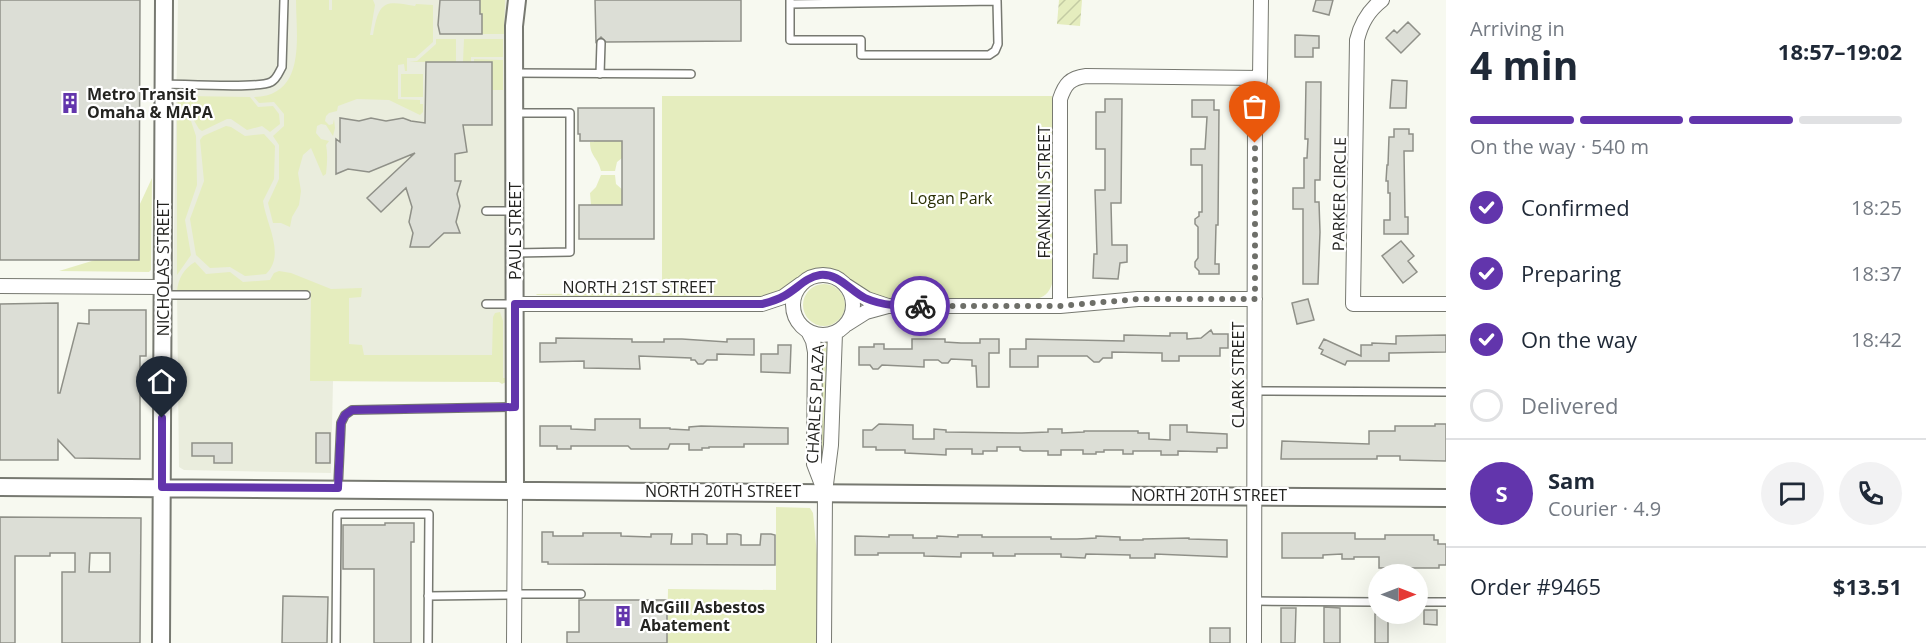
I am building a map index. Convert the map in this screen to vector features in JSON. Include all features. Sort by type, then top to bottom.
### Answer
[{"type":"street","name":"NICHOLAS STREET","points":[[161,643],[164,0]]},
{"type":"street","name":"PAUL STREET","points":[[514,643],[514,26],[517,0]]},
{"type":"street","name":"CLARK STREET","points":[[1254,643],[1255,116],[1260,78],[1261,0]]},
{"type":"street","name":"PARKER CIRCLE","points":[[1382,0],[1367,15],[1360,29],[1358,40],[1353,304],[1446,304]]},
{"type":"street","name":"FRANKLIN STREET","points":[[1060,306],[1060,99],[1069,81],[1076,77],[1086,76],[1260,78]]},
{"type":"street","points":[[762,304],[783,297],[810,278],[825,275],[838,279],[867,299],[888,306]]},
{"type":"street","points":[[801,284],[793,300],[797,319],[800,325],[808,331],[826,336],[835,333],[866,312],[888,306],[1060,306],[1138,299],[1255,299]]},
{"type":"street","points":[[0,286],[162,291]]},
{"type":"street","points":[[846,286],[854,306],[847,324]]},
{"type":"street","name":"NORTH 21ST STREET","points":[[515,304],[762,304]]},
{"type":"street","points":[[762,304],[781,310],[797,319]]},
{"type":"street","name":"CHARLES PLAZA","points":[[808,331],[815,352],[814,464],[825,492]]},
{"type":"street","name":"CHARLES PLAZA","points":[[825,492],[831,445],[835,333]]},
{"type":"street","name":"NORTH 20TH STREET","points":[[0,487],[515,489],[1446,498]]},
{"type":"street","points":[[824,643],[825,492]]},
{"type":"lane","points":[[164,84],[251,85],[272,81],[279,75],[282,67],[284,0]]},
{"type":"lane","points":[[790,2],[997,2],[998,44],[995,51],[989,55],[861,55],[861,40],[790,40],[790,2]]},
{"type":"lane","points":[[600,74],[601,43]]},
{"type":"lane","points":[[514,74],[692,74]]},
{"type":"lane","points":[[515,113],[570,113],[570,252],[515,253]]},
{"type":"lane","points":[[486,210],[515,210]]},
{"type":"lane","points":[[162,291],[306,295]]},
{"type":"lane","points":[[486,304],[515,304]]},
{"type":"lane","points":[[1254,391],[1446,392]]},
{"type":"lane","points":[[338,488],[341,423],[345,415],[352,410],[515,407]]},
{"type":"lane","points":[[336,643],[337,514],[429,514],[428,643]]},
{"type":"lane","points":[[428,596],[581,594]]},
{"type":"lane","points":[[1254,601],[1368,602]]},
{"type":"lane","points":[[1428,602],[1446,602]]},
{"type":"shaded area","points":[[178,0],[508,0],[506,382],[333,381],[331,473],[184,470],[179,467],[177,291],[173,291]]},
{"type":"green space","points":[[296,0],[329,0],[329,10],[332,10],[332,0],[373,0],[375,5],[370,35],[373,35],[378,15],[385,6],[396,3],[415,6],[416,4],[433,5],[433,42],[415,58],[407,58],[407,71],[405,71],[404,64],[398,65],[398,99],[420,100],[420,104],[423,104],[423,112],[420,115],[389,100],[357,99],[338,106],[337,111],[326,116],[325,121],[329,125],[333,124],[334,119],[333,136],[326,125],[317,126],[316,133],[321,139],[329,141],[326,145],[326,174],[323,176],[311,148],[303,155],[298,173],[301,191],[299,205],[292,217],[290,227],[281,223],[273,223],[268,203],[279,179],[279,145],[273,136],[284,126],[284,114],[274,102],[259,103],[254,97],[271,94],[283,86],[291,75],[297,46]]},
{"type":"green space","points":[[480,0],[505,0],[504,34],[482,34]]},
{"type":"green space","points":[[1059,0],[1082,0],[1080,26],[1057,24]]},
{"type":"green space","points":[[436,39],[456,39],[456,62],[409,62],[417,61],[436,44]]},
{"type":"green space","points":[[464,39],[503,39],[503,57],[471,57],[471,62],[463,62]]},
{"type":"green space","points":[[474,59],[503,60],[503,90],[492,90],[492,62],[474,62]]},
{"type":"green space","points":[[401,74],[423,74],[423,97],[401,97]]},
{"type":"green space","points":[[186,96],[250,97],[258,107],[273,106],[279,114],[280,124],[270,132],[262,126],[247,130],[231,119],[227,119],[202,131],[192,117],[177,109],[178,100]]},
{"type":"green space","name":"Logan Park","points":[[662,96],[1052,96],[1051,287],[1043,296],[1034,299],[877,298],[856,288],[838,271],[824,269],[807,274],[792,287],[766,297],[662,298],[537,295],[662,293]]},
{"type":"green space","points":[[177,113],[191,121],[196,136],[197,185],[185,220],[191,255],[177,275]]},
{"type":"green space","points":[[226,126],[245,136],[264,134],[275,146],[274,179],[263,201],[275,249],[272,266],[266,274],[245,276],[230,267],[210,268],[196,255],[190,219],[204,181],[200,140],[203,136]]},
{"type":"green space","points":[[629,141],[631,151],[617,162],[615,171],[601,171],[590,147],[590,142]]},
{"type":"green space","points":[[601,175],[615,175],[616,184],[624,191],[628,205],[591,205],[590,193],[596,187]]},
{"type":"green space","points":[[152,178],[151,270],[149,272],[59,271],[95,260],[139,260],[139,206]]},
{"type":"green space","points":[[195,262],[206,274],[230,272],[243,282],[270,280],[274,273],[279,271],[291,273],[331,289],[362,288],[361,297],[349,298],[349,344],[362,345],[364,355],[492,355],[493,317],[495,313],[500,312],[503,321],[503,378],[505,378],[506,320],[506,382],[502,384],[499,382],[310,381],[311,291],[177,291],[182,274]]},
{"type":"green space","points":[[824,284],[832,285],[839,290],[844,297],[844,313],[839,320],[832,325],[824,326],[816,325],[809,320],[804,313],[803,305],[804,297],[809,290],[816,285]]},
{"type":"green space","points":[[819,340],[829,341],[825,453],[819,451]]},
{"type":"green space","points":[[776,507],[810,508],[813,513],[818,565],[816,643],[667,643],[668,589],[776,590]]},
{"type":"building","name":"Metro Transit Omaha & MAPA","points":[[0,0],[140,0],[139,260],[0,260]]},
{"type":"building","points":[[440,0],[480,0],[482,34],[440,34],[438,25]]},
{"type":"building","points":[[595,0],[741,0],[741,41],[606,42],[601,37],[596,42]]},
{"type":"building","points":[[1316,0],[1333,0],[1329,15],[1313,11]]},
{"type":"building","points":[[1408,22],[1420,34],[1401,53],[1386,38],[1394,30],[1397,33]]},
{"type":"building","points":[[1295,35],[1319,36],[1319,48],[1313,48],[1313,57],[1295,57]]},
{"type":"building","points":[[426,62],[492,62],[492,125],[463,125],[467,152],[455,154],[455,181],[461,181],[457,194],[460,206],[456,222],[460,233],[444,233],[429,247],[410,247],[413,233],[409,222],[412,207],[406,188],[381,212],[367,198],[415,153],[369,172],[348,169],[336,174],[336,139],[340,142],[340,118],[359,121],[371,118],[386,121],[403,118],[425,123]]},
{"type":"building","points":[[1392,80],[1407,81],[1406,108],[1390,108]]},
{"type":"building","points":[[1306,82],[1321,82],[1320,180],[1315,180],[1315,202],[1319,202],[1320,232],[1318,284],[1303,284],[1303,209],[1293,209],[1293,188],[1304,188],[1304,158],[1307,158],[1308,139],[1305,139]]},
{"type":"building","points":[[1105,99],[1122,99],[1121,203],[1111,203],[1112,245],[1127,245],[1127,262],[1120,263],[1118,279],[1093,278],[1094,254],[1097,254],[1095,190],[1105,190],[1105,149],[1096,149],[1096,112],[1105,112]]},
{"type":"building","points":[[1192,100],[1214,100],[1214,110],[1219,110],[1218,225],[1216,225],[1215,264],[1219,264],[1219,274],[1199,274],[1195,267],[1198,258],[1198,227],[1195,219],[1199,216],[1199,212],[1202,212],[1202,165],[1191,165],[1191,149],[1205,149],[1207,117],[1192,117]]},
{"type":"building","points":[[578,108],[654,108],[654,239],[579,239],[579,205],[622,205],[622,141],[580,141]]},
{"type":"building","points":[[1394,129],[1409,129],[1409,134],[1413,134],[1413,151],[1404,151],[1405,217],[1408,217],[1408,234],[1384,234],[1384,220],[1390,220],[1390,193],[1388,193],[1388,181],[1386,181],[1389,137],[1394,137]]},
{"type":"building","points":[[1401,241],[1414,256],[1408,261],[1417,272],[1403,283],[1382,256]]},
{"type":"building","points":[[1308,299],[1314,320],[1297,324],[1292,303]]},
{"type":"building","points":[[58,303],[58,393],[60,393],[78,323],[89,324],[89,310],[146,310],[146,356],[140,356],[140,459],[75,458],[58,440],[58,460],[0,460],[0,304]]},
{"type":"building","points":[[1211,330],[1213,334],[1228,334],[1228,348],[1220,348],[1220,356],[1179,356],[1179,361],[1162,361],[1162,353],[1112,352],[1112,358],[1103,358],[1099,362],[1094,362],[1087,356],[1038,356],[1038,367],[1010,367],[1010,349],[1026,349],[1026,339],[1124,341],[1124,335],[1170,336],[1170,333],[1187,333],[1187,339],[1201,338]]},
{"type":"building","points":[[1446,335],[1446,352],[1389,353],[1389,361],[1347,361],[1345,365],[1321,354],[1323,350],[1319,348],[1324,339],[1361,356],[1361,345],[1396,344],[1396,336]]},
{"type":"building","points":[[556,338],[632,339],[632,342],[664,342],[664,339],[682,339],[727,342],[727,339],[754,339],[754,355],[717,354],[717,360],[707,360],[703,364],[698,364],[691,358],[639,356],[640,369],[584,368],[584,361],[540,362],[540,343],[556,343]]},
{"type":"building","points":[[912,339],[945,339],[945,342],[980,343],[980,339],[999,339],[999,353],[989,353],[989,387],[977,387],[976,366],[972,366],[972,360],[951,359],[948,363],[942,363],[938,360],[924,360],[924,367],[882,365],[878,369],[873,369],[870,365],[859,365],[859,347],[884,344],[884,349],[912,349]]},
{"type":"building","points":[[778,345],[791,345],[790,373],[761,372],[761,354],[778,354]]},
{"type":"building","points":[[595,419],[640,419],[640,428],[689,430],[689,427],[701,426],[788,428],[788,444],[744,444],[744,447],[709,447],[702,448],[702,450],[689,450],[689,444],[670,444],[668,449],[571,446],[571,449],[557,449],[557,446],[540,446],[540,426],[571,426],[571,429],[595,430]]},
{"type":"building","points":[[879,424],[913,425],[913,439],[934,439],[934,429],[946,430],[946,432],[1022,433],[1062,429],[1062,433],[1138,431],[1138,433],[1149,433],[1149,439],[1170,440],[1170,425],[1187,425],[1187,432],[1227,434],[1227,448],[1217,448],[1217,452],[1178,451],[1178,455],[1161,455],[1161,451],[1133,451],[1133,454],[1123,454],[1123,450],[1104,450],[1096,454],[1083,454],[1083,450],[1061,450],[1061,455],[1048,455],[1048,451],[1023,451],[1020,447],[997,447],[997,451],[983,451],[983,454],[972,454],[972,449],[946,449],[946,455],[905,453],[905,450],[876,450],[876,447],[863,447],[863,430],[872,430]]},
{"type":"building","points":[[1435,424],[1446,424],[1446,461],[1400,460],[1400,456],[1377,456],[1377,459],[1281,459],[1282,441],[1369,444],[1369,431],[1395,431],[1395,426],[1435,426]]},
{"type":"building","points":[[316,433],[330,433],[330,463],[316,463]]},
{"type":"building","points":[[192,443],[232,443],[232,463],[214,463],[214,456],[192,456]]},
{"type":"building","points":[[0,517],[141,518],[140,643],[62,643],[62,572],[75,572],[75,553],[50,553],[50,556],[15,556],[15,643],[0,643]],"holes":[[[90,553],[110,553],[110,572],[89,572]]]},
{"type":"building","points":[[385,523],[414,523],[414,542],[411,542],[411,643],[374,643],[374,569],[343,569],[343,525],[385,525]]},
{"type":"building","points":[[542,532],[553,532],[553,536],[621,533],[621,536],[651,537],[651,534],[672,534],[671,544],[692,544],[692,534],[703,534],[707,535],[707,544],[727,544],[727,534],[737,534],[741,535],[741,545],[760,545],[761,534],[771,534],[775,535],[775,565],[548,564],[548,562],[542,562]]},
{"type":"building","points":[[1282,533],[1355,533],[1355,539],[1385,539],[1385,535],[1434,535],[1434,540],[1438,540],[1438,544],[1446,544],[1446,565],[1439,565],[1439,568],[1428,568],[1428,564],[1379,564],[1379,557],[1342,559],[1342,554],[1323,555],[1323,558],[1282,558]]},
{"type":"building","points":[[889,535],[913,535],[913,538],[982,535],[982,537],[1051,537],[1051,539],[1096,538],[1096,536],[1120,537],[1120,540],[1189,538],[1227,540],[1227,557],[1155,554],[1155,558],[1130,558],[1130,555],[1086,554],[1085,558],[1061,557],[1061,554],[993,556],[993,553],[961,553],[961,557],[924,556],[924,553],[855,555],[855,536],[889,537]]},
{"type":"building","points":[[283,596],[328,597],[327,643],[282,643]]},
{"type":"building","name":"McGill Asbestos Abatement","points":[[579,600],[667,600],[667,643],[567,643],[567,632],[579,632]]},
{"type":"building","points":[[1324,607],[1340,608],[1340,643],[1324,643]]},
{"type":"building","points":[[1281,608],[1296,608],[1295,643],[1281,643]]},
{"type":"building","points":[[1428,610],[1437,610],[1437,625],[1424,624],[1428,624]]},
{"type":"building","points":[[1375,624],[1388,624],[1388,643],[1375,643]]},
{"type":"building","points":[[1210,628],[1230,628],[1230,643],[1210,643]]},
{"type":"way so far","points":[[920,306],[1077,306],[1138,299],[1255,299],[1255,143]]},
{"type":"place","name":"Metro Transit Omaha & MAPA","points":[[70,103]]},
{"type":"place","name":"McGill Asbestos Abatement","points":[[623,616]]},
{"type":"route","points":[[162,418],[162,487],[338,488],[341,423],[345,415],[352,410],[515,407],[515,304],[762,304],[783,297],[810,278],[825,275],[838,279],[867,299],[888,306],[920,306]]}]
